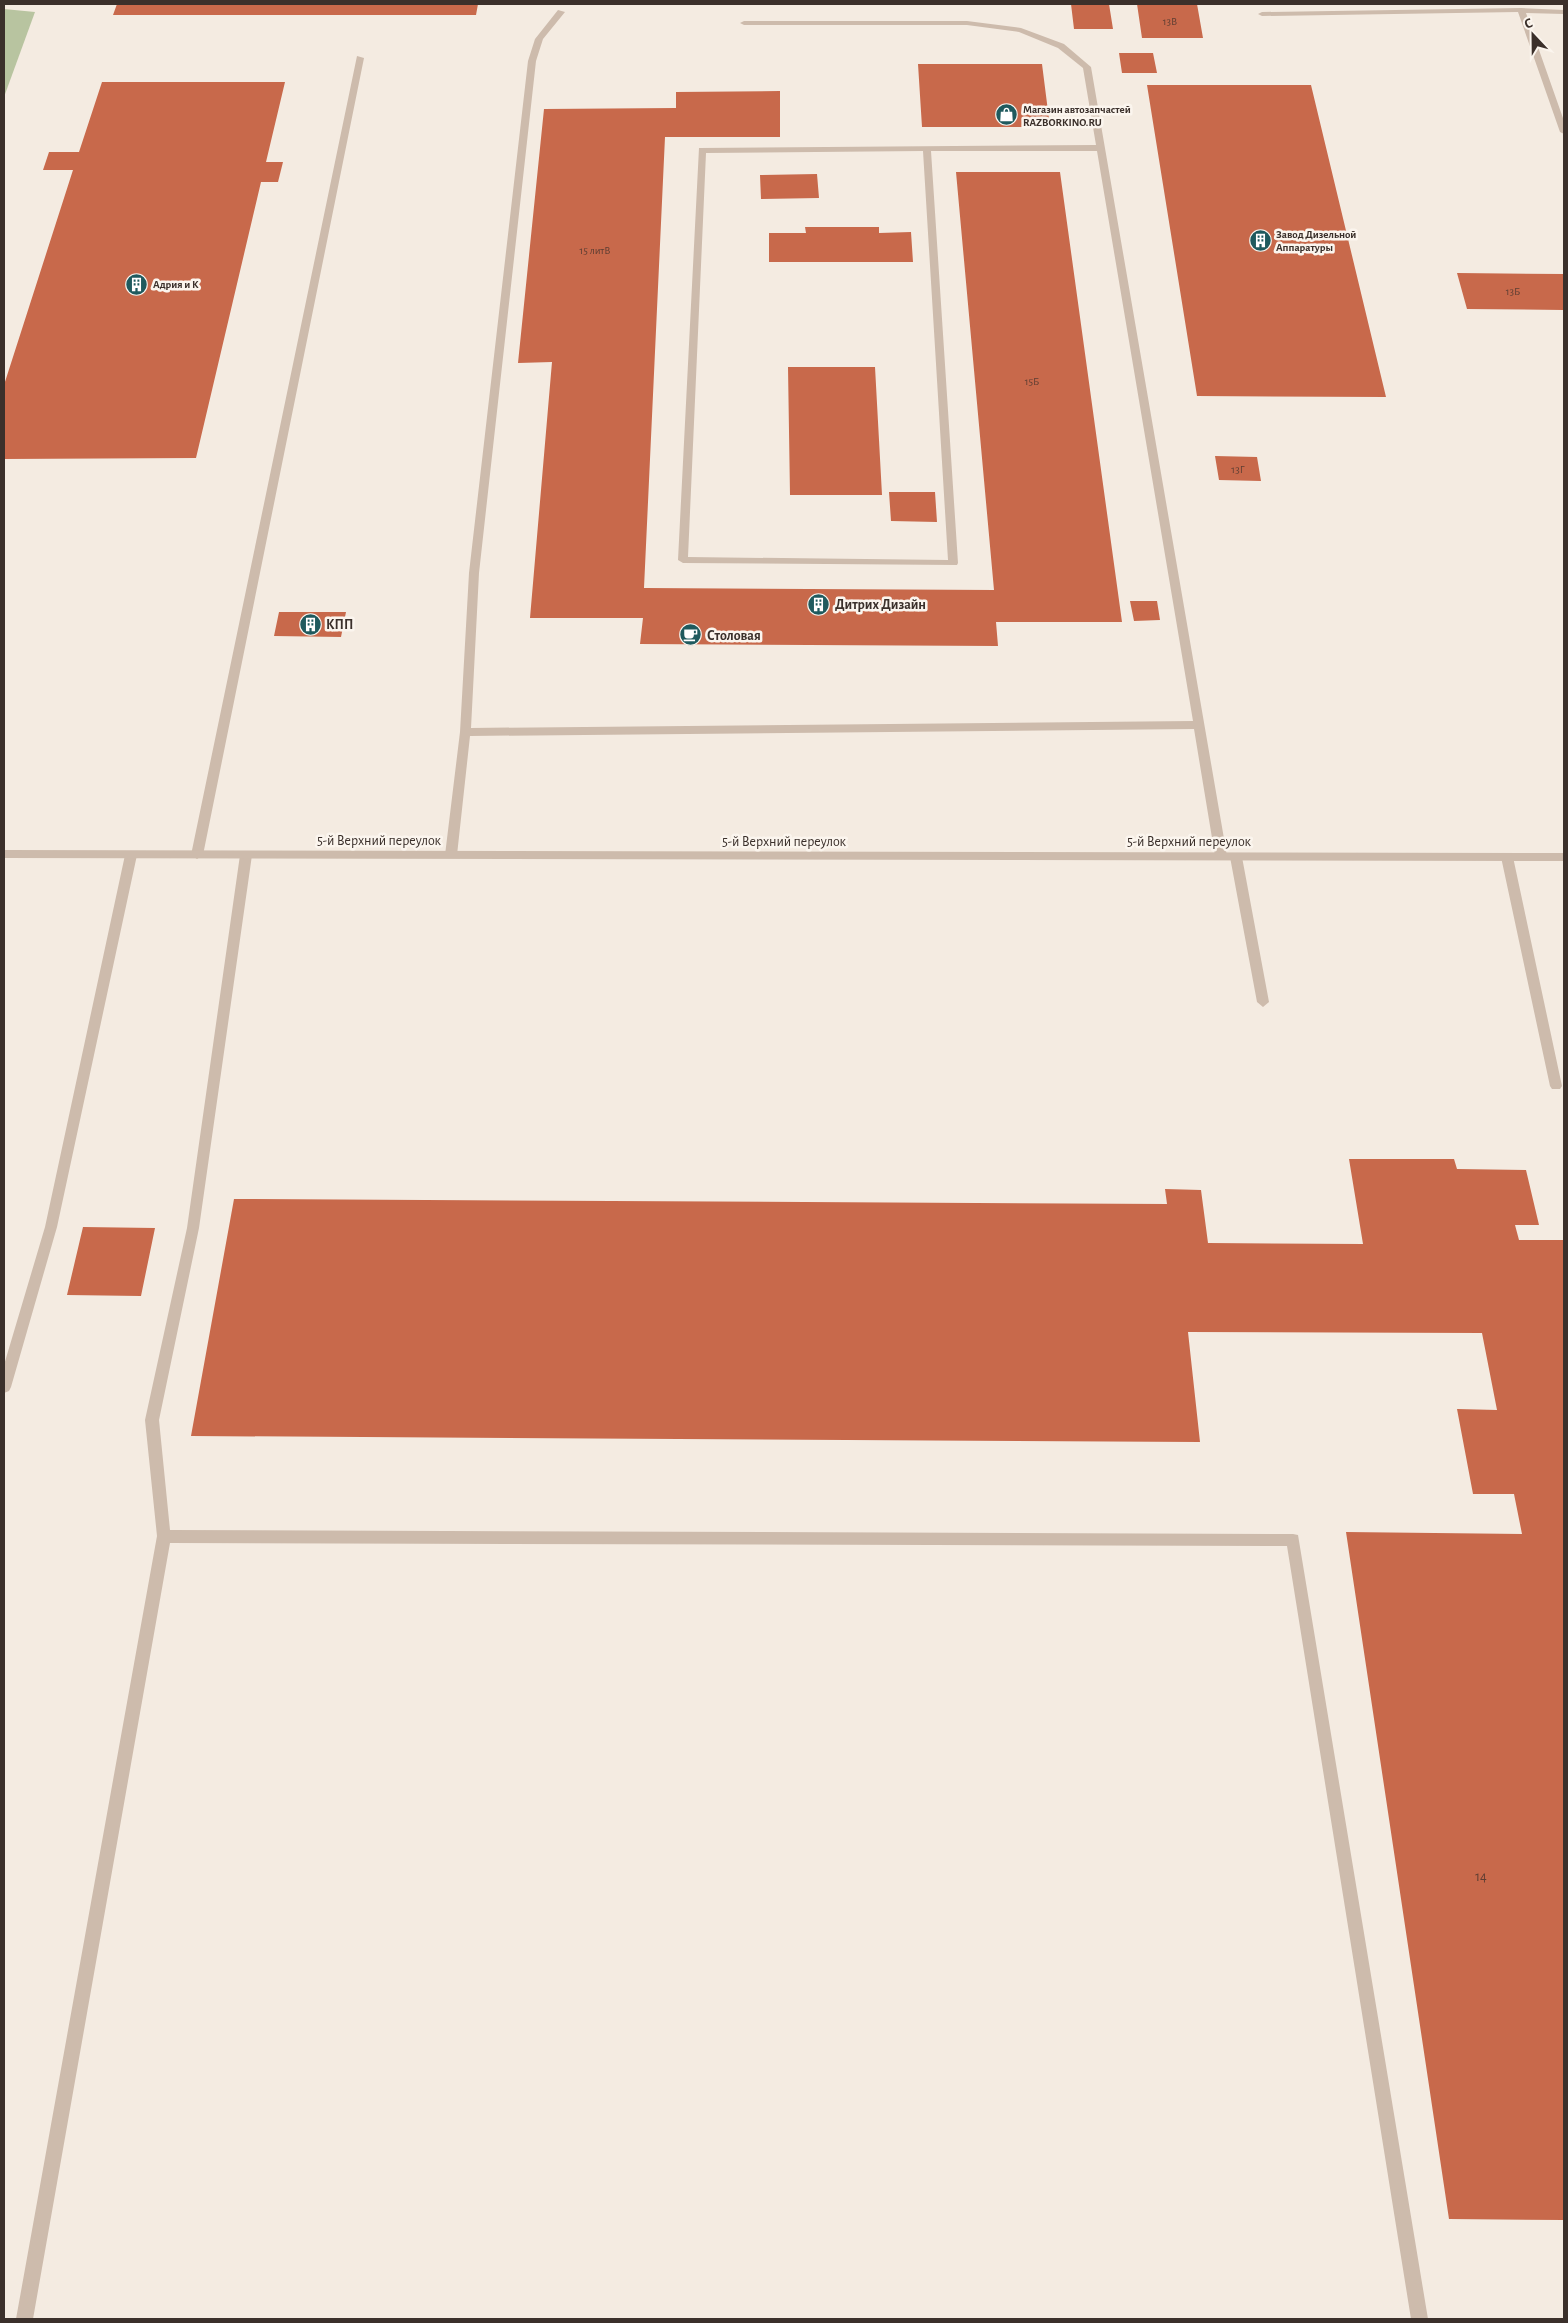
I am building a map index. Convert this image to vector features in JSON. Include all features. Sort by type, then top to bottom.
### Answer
[{"type":"street","points":[[1262,14],[1521,10],[1564,12]]},
{"type":"street","points":[[1521,10],[1564,132]]},
{"type":"street","points":[[451,855],[465,732],[474,573],[532,61],[539,39],[561,12]]},
{"type":"street","points":[[744,23],[967,23],[1021,30],[1061,46],[1087,67],[1099,148],[1222,856]]},
{"type":"street","points":[[197,855],[360,58]]},
{"type":"street","points":[[927,148],[953,563],[684,560],[702,150],[927,148],[1099,148]]},
{"type":"street","points":[[465,732],[1199,725]]},
{"type":"street","name":"5-й Верхний переулок","points":[[4,854],[1564,857]]},
{"type":"street","points":[[4,1387],[51,1226],[131,855]]},
{"type":"street","points":[[24,2319],[164,1536],[152,1420],[193,1228],[246,855]]},
{"type":"street","points":[[1236,856],[1263,1002]]},
{"type":"street","points":[[1507,857],[1556,1086]]},
{"type":"street","points":[[164,1536],[1293,1540],[1420,2319]]},
{"type":"green space","points":[[4,9],[35,12],[4,97]]},
{"type":"building","points":[[117,4],[478,4],[476,15],[113,15]]},
{"type":"building","points":[[1071,4],[1109,4],[1113,29],[1074,29]]},
{"type":"building","points":[[1137,4],[1197,4],[1203,38],[1142,38]]},
{"type":"building","points":[[1119,53],[1153,53],[1157,73],[1122,73]]},
{"type":"building","points":[[918,64],[1042,64],[1050,127],[922,127]]},
{"type":"building","name":"Адрия и К","points":[[102,82],[285,82],[266,162],[283,162],[278,182],[261,182],[196,458],[4,459],[4,385],[73,170],[43,170],[49,152],[79,152]]},
{"type":"building","name":"Завод Дизельной Аппаратуры","points":[[1147,85],[1311,85],[1386,397],[1197,396]]},
{"type":"building","points":[[780,91],[780,137],[665,137],[644,588],[994,590],[956,172],[1060,172],[1122,622],[996,622],[998,646],[640,644],[643,618],[530,618],[552,362],[518,363],[544,109],[676,108],[676,92]]},
{"type":"building","points":[[817,174],[819,198],[761,199],[760,175]]},
{"type":"building","points":[[805,227],[879,227],[879,233],[911,232],[913,262],[769,262],[769,233],[806,233]]},
{"type":"building","points":[[1457,273],[1564,274],[1564,310],[1467,309]]},
{"type":"building","points":[[788,367],[875,367],[882,495],[790,495]]},
{"type":"building","points":[[1215,456],[1257,457],[1261,481],[1219,480]]},
{"type":"building","points":[[889,492],[935,492],[937,522],[891,521]]},
{"type":"building","points":[[1130,601],[1157,601],[1160,620],[1134,621]]},
{"type":"building","name":"КПП","points":[[279,612],[346,612],[341,637],[274,636]]},
{"type":"building","points":[[1349,1159],[1454,1159],[1457,1169],[1526,1170],[1539,1225],[1515,1225],[1519,1240],[1564,1240],[1564,2220],[1449,2219],[1346,1532],[1522,1534],[1514,1494],[1473,1494],[1457,1409],[1497,1410],[1482,1333],[1188,1332],[1200,1442],[191,1436],[234,1199],[1167,1204],[1165,1189],[1201,1190],[1208,1243],[1363,1244]]},
{"type":"building","points":[[83,1227],[155,1228],[141,1296],[67,1295]]},
{"type":"place","name":"Магазин автозапчастей RAZBORKINO.RU","points":[[1007,115]]},
{"type":"place","name":"Завод Дизельной Аппаратуры","points":[[1260,240]]},
{"type":"place","name":"Адрия и К","points":[[137,284]]},
{"type":"place","name":"Дитрих Дизайн","points":[[819,604]]},
{"type":"place","name":"КПП","points":[[310,624]]},
{"type":"place","name":"Столовая","points":[[691,635]]}]
